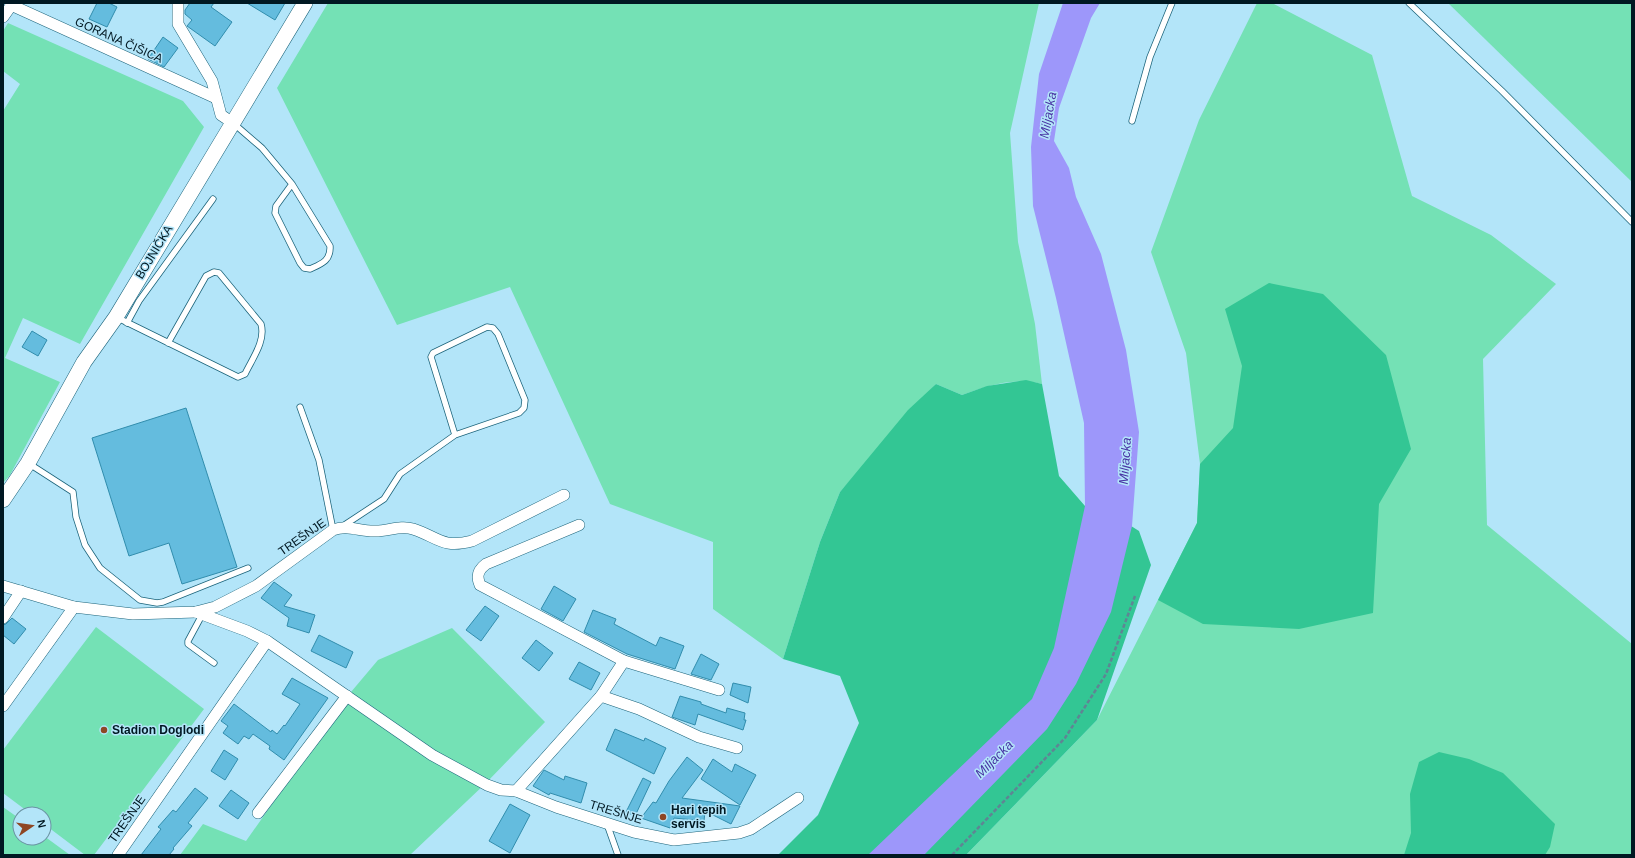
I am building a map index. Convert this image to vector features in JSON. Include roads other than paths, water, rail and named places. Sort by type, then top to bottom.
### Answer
[{"type":"main road","name":"BOJNIČKA","points":[[3,500],[28,463],[84,362],[121,320],[233,123],[305,3]]},
{"type":"street","points":[[178,3],[178,24],[212,81],[221,115],[233,123]]},
{"type":"street","name":"GORANA ČIŠICA","points":[[3,17],[12,4],[216,98]]},
{"type":"street","name":"TREŠNJE","points":[[199,614],[256,586],[338,528],[376,532],[400,528],[412,529],[438,541],[459,544],[472,541],[564,495]]},
{"type":"street","points":[[579,525],[486,564],[480,568],[478,580],[480,585],[624,662],[719,690]]},
{"type":"street","name":"TREŠNJE","points":[[3,586],[74,607],[133,614],[199,614],[247,631],[267,642],[432,755],[487,785],[501,790],[516,791],[556,808],[634,832],[674,840],[724,836],[751,829],[798,798]]},
{"type":"street","points":[[3,618],[21,591]]},
{"type":"street","points":[[3,706],[74,607]]},
{"type":"street","name":"TREŠNJE","points":[[118,855],[267,642]]},
{"type":"street","points":[[516,791],[601,696],[624,662]]},
{"type":"street","points":[[258,813],[347,696]]},
{"type":"street","points":[[601,696],[639,710],[699,737],[736,748]]},
{"type":"lane","points":[[1132,121],[1150,57],[1172,3]]},
{"type":"lane","points":[[1409,3],[1502,91],[1632,222]]},
{"type":"lane","points":[[233,123],[262,148],[292,184],[330,246],[331,253],[328,259],[310,269],[304,268],[300,263],[275,213],[276,206],[292,184]]},
{"type":"lane","points":[[168,343],[206,276],[214,272],[219,274],[261,324],[263,331],[262,338],[245,374],[238,377],[168,343],[121,320],[139,301],[213,199]]},
{"type":"lane","points":[[300,407],[319,460],[338,528],[384,499],[400,474],[455,435],[519,413],[524,408],[525,400],[498,334],[493,328],[487,327],[433,353],[431,357],[455,435]]},
{"type":"lane","points":[[28,463],[73,492],[76,517],[85,545],[100,568],[140,600],[157,603],[163,602],[248,568]]},
{"type":"lane","points":[[199,614],[188,640],[188,644],[214,663]]},
{"type":"lane","points":[[607,823],[618,855]]},
{"type":"water","name":"Miljacka","points":[[1063,3],[1100,3],[1091,18],[1059,108],[1054,141],[1069,168],[1076,197],[1101,254],[1126,350],[1139,432],[1132,526],[1111,612],[1076,684],[1047,729],[924,855],[868,855],[1032,699],[1054,648],[1085,506],[1084,423],[1056,298],[1033,206],[1031,147],[1039,74]]},
{"type":"place","name":"Stadion Doglodi","points":[[104,730]]},
{"type":"place","name":"Hari tepih servis","points":[[663,817]]}]
